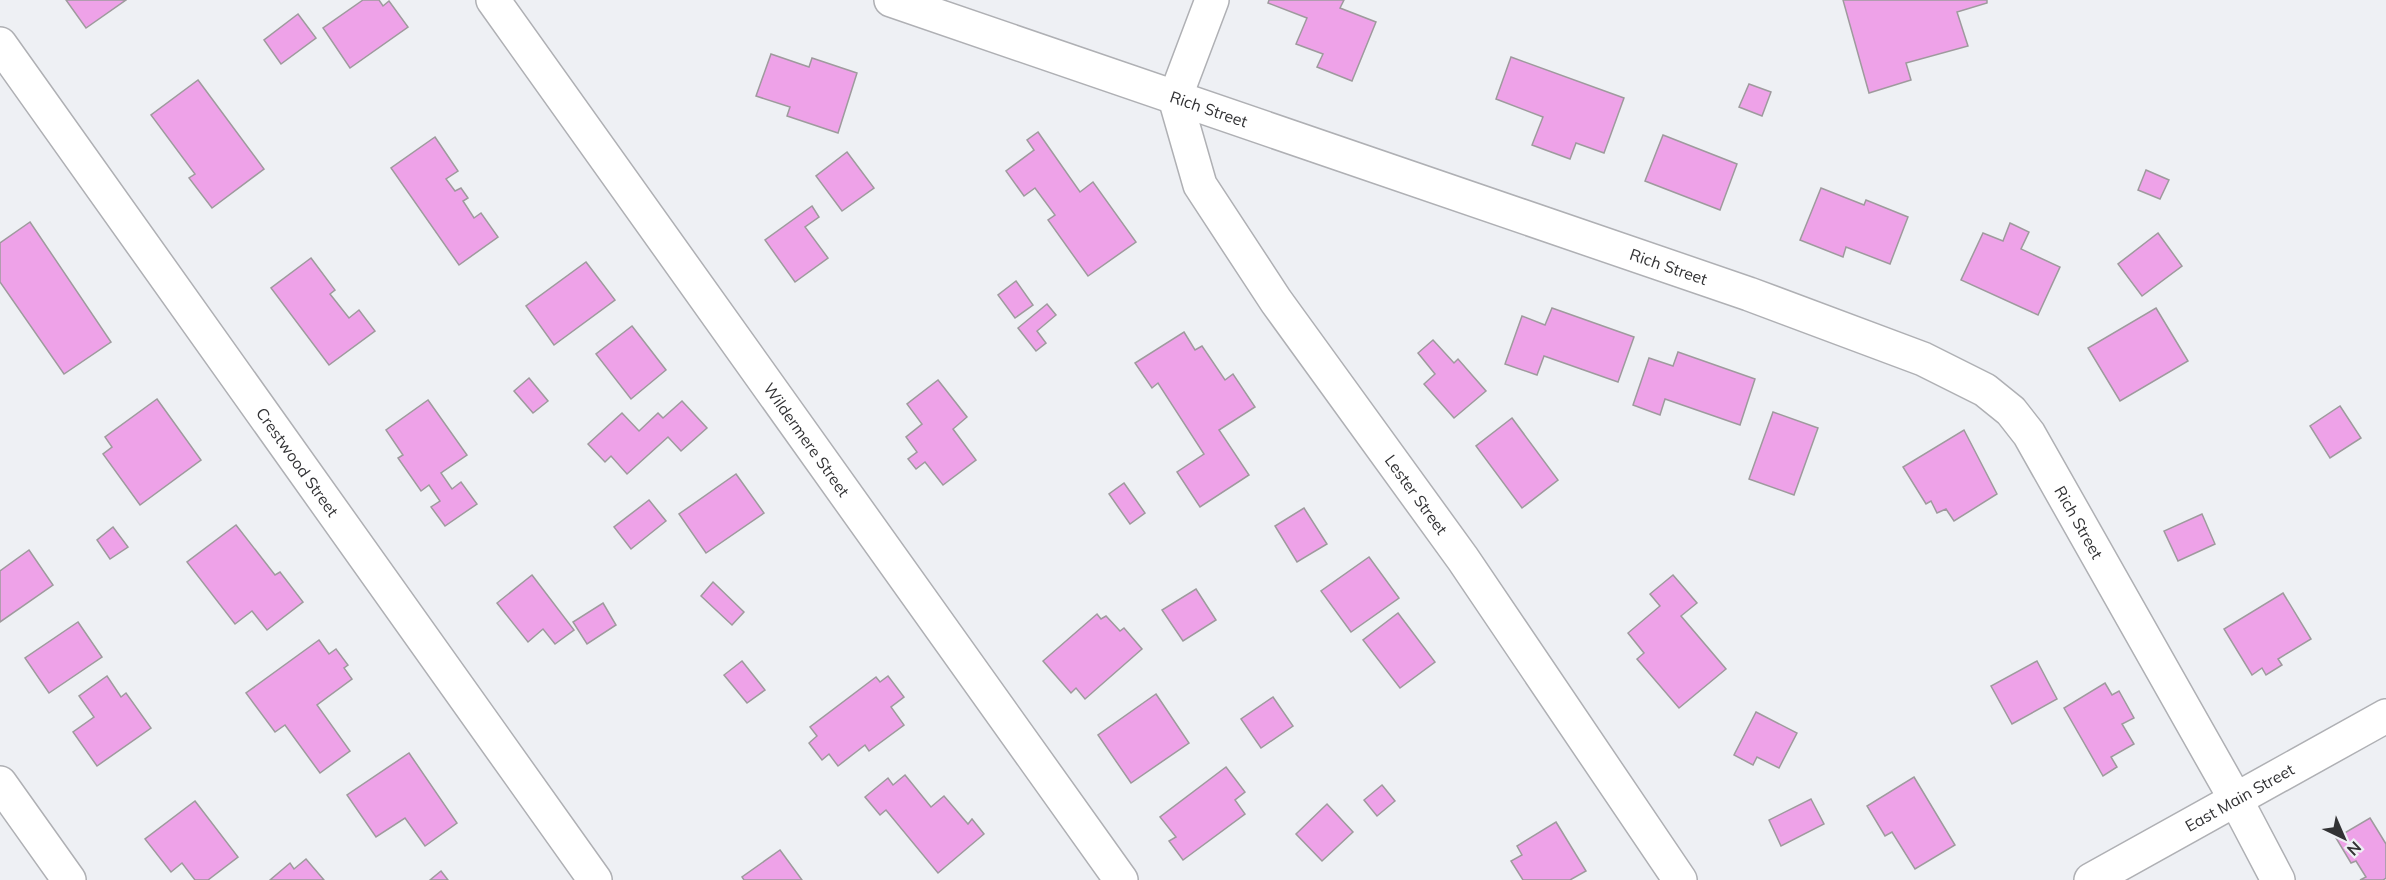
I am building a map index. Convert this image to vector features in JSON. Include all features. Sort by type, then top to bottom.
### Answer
[{"type":"street","name":"Wildermere Street","points":[[493,0],[1121,880]]},
{"type":"street","name":"Rich Street","points":[[891,0],[1749,294],[1923,358],[1985,390],[2011,411],[2029,434],[2236,800],[2278,880]]},
{"type":"street","points":[[1175,98],[1212,0]]},
{"type":"street","name":"Crestwood Street","points":[[0,44],[595,880]]},
{"type":"street","name":"Lester Street","points":[[1175,98],[1200,185],[1276,301],[1463,559],[1680,880]]},
{"type":"street","name":"East Main Street","points":[[2091,880],[2386,716]]},
{"type":"street","points":[[0,783],[69,880]]},
{"type":"building","points":[[66,0],[126,0],[86,28]]},
{"type":"building","points":[[363,0],[379,0],[383,6],[389,1],[408,27],[350,68],[323,28]]},
{"type":"building","points":[[1269,0],[1344,0],[1340,8],[1376,22],[1352,81],[1317,67],[1323,54],[1296,44],[1307,18],[1268,3]]},
{"type":"building","points":[[1843,0],[1987,0],[1987,3],[1957,12],[1968,46],[1906,63],[1911,80],[1869,93]]},
{"type":"building","points":[[298,14],[316,38],[281,64],[264,40]]},
{"type":"building","points":[[771,54],[809,67],[812,58],[857,73],[838,133],[787,116],[790,107],[756,96]]},
{"type":"building","points":[[1511,57],[1624,98],[1604,153],[1576,143],[1570,159],[1532,145],[1543,117],[1496,99]]},
{"type":"building","points":[[198,80],[264,169],[212,208],[189,178],[195,174],[151,115]]},
{"type":"building","points":[[1749,84],[1771,92],[1762,116],[1739,107]]},
{"type":"building","points":[[1038,132],[1080,192],[1093,182],[1136,242],[1088,276],[1048,220],[1055,215],[1035,188],[1024,196],[1006,171],[1034,150],[1027,140]]},
{"type":"building","points":[[1663,135],[1737,164],[1720,210],[1645,181]]},
{"type":"building","points":[[435,137],[458,171],[446,179],[455,191],[461,188],[468,198],[463,201],[474,218],[481,213],[498,237],[459,265],[391,168]]},
{"type":"building","points":[[847,152],[874,188],[842,211],[816,176]]},
{"type":"building","points":[[2146,170],[2169,180],[2160,199],[2138,190]]},
{"type":"building","points":[[1821,188],[1864,205],[1866,200],[1908,217],[1890,264],[1846,247],[1843,257],[1800,240]]},
{"type":"building","points":[[812,206],[819,217],[805,227],[828,258],[795,282],[765,240]]},
{"type":"building","points":[[30,222],[111,342],[64,374],[0,282],[0,243]]},
{"type":"building","points":[[2010,223],[2029,232],[2021,249],[2060,267],[2038,315],[1961,280],[1983,233],[2003,241]]},
{"type":"building","points":[[2158,233],[2182,266],[2142,296],[2118,264]]},
{"type":"building","points":[[311,258],[335,290],[330,294],[349,318],[359,310],[375,331],[329,365],[271,288]]},
{"type":"building","points":[[586,262],[615,300],[554,345],[526,306]]},
{"type":"building","points":[[1016,281],[1033,305],[1015,318],[998,295]]},
{"type":"building","points":[[1047,304],[1056,315],[1037,331],[1046,343],[1036,351],[1018,328]]},
{"type":"building","points":[[1552,308],[1634,337],[1618,382],[1544,356],[1537,375],[1505,364],[1522,316],[1545,325]]},
{"type":"building","points":[[2156,308],[2188,361],[2120,401],[2088,348]]},
{"type":"building","points":[[632,326],[666,370],[631,399],[596,354]]},
{"type":"building","points":[[1184,332],[1195,350],[1202,346],[1225,380],[1233,374],[1255,407],[1219,430],[1249,475],[1200,507],[1177,472],[1204,454],[1158,383],[1152,388],[1135,363]]},
{"type":"building","points":[[1433,340],[1454,363],[1458,359],[1486,391],[1454,418],[1424,384],[1435,374],[1418,353]]},
{"type":"building","points":[[1678,352],[1755,379],[1740,425],[1665,399],[1660,415],[1633,405],[1649,358],[1673,366]]},
{"type":"building","points":[[529,378],[548,401],[533,413],[514,391]]},
{"type":"building","points":[[938,380],[967,417],[953,429],[976,460],[943,485],[925,462],[916,469],[908,459],[917,452],[906,437],[922,424],[907,404]]},
{"type":"building","points":[[157,399],[201,460],[140,505],[103,454],[112,447],[105,437]]},
{"type":"building","points":[[428,400],[467,455],[441,473],[452,489],[461,482],[477,504],[445,526],[431,507],[440,501],[429,485],[421,491],[398,458],[403,455],[386,430]]},
{"type":"building","points":[[682,401],[707,428],[681,451],[668,437],[627,474],[611,456],[605,462],[588,444],[622,413],[639,431],[658,413],[663,418]]},
{"type":"building","points":[[2340,406],[2361,438],[2330,458],[2310,426]]},
{"type":"building","points":[[1773,412],[1818,428],[1794,495],[1749,479]]},
{"type":"building","points":[[1512,418],[1558,480],[1522,508],[1476,446]]},
{"type":"building","points":[[1964,430],[1997,494],[1954,521],[1946,509],[1937,513],[1931,501],[1926,504],[1903,467]]},
{"type":"building","points":[[736,474],[764,513],[706,553],[679,514]]},
{"type":"building","points":[[1124,483],[1145,513],[1130,524],[1109,494]]},
{"type":"building","points":[[649,500],[666,521],[631,549],[614,527]]},
{"type":"building","points":[[1304,508],[1327,544],[1297,562],[1275,526]]},
{"type":"building","points":[[2202,514],[2215,544],[2178,561],[2164,531]]},
{"type":"building","points":[[236,525],[275,575],[280,572],[303,602],[267,630],[252,611],[235,624],[187,562]]},
{"type":"building","points":[[113,527],[128,547],[110,559],[97,540]]},
{"type":"building","points":[[29,550],[53,585],[0,622],[0,571]]},
{"type":"building","points":[[1369,557],[1399,598],[1351,632],[1321,591]]},
{"type":"building","points":[[532,575],[574,630],[555,644],[543,629],[528,642],[497,603]]},
{"type":"building","points":[[1673,575],[1697,603],[1681,616],[1726,669],[1679,708],[1637,659],[1644,653],[1628,633],[1660,606],[1650,594]]},
{"type":"building","points":[[713,582],[744,612],[732,625],[701,596]]},
{"type":"building","points":[[1196,589],[1216,620],[1183,641],[1162,610]]},
{"type":"building","points":[[2283,593],[2311,639],[2278,659],[2282,665],[2266,675],[2262,668],[2252,675],[2224,629]]},
{"type":"building","points":[[603,603],[616,625],[587,644],[573,622]]},
{"type":"building","points":[[1398,613],[1435,662],[1400,688],[1363,640]]},
{"type":"building","points":[[1097,614],[1101,619],[1106,616],[1120,631],[1124,628],[1142,649],[1085,699],[1076,688],[1071,693],[1043,661]]},
{"type":"building","points":[[78,622],[102,657],[49,693],[25,658]]},
{"type":"building","points":[[319,640],[329,654],[336,649],[348,665],[344,668],[352,679],[317,705],[350,751],[320,773],[285,725],[275,732],[246,693]]},
{"type":"building","points":[[742,661],[765,690],[747,703],[724,675]]},
{"type":"building","points":[[2037,661],[2057,699],[2012,724],[1991,686]]},
{"type":"building","points":[[107,676],[121,697],[126,693],[151,728],[97,766],[73,732],[94,717],[79,696]]},
{"type":"building","points":[[888,676],[904,697],[891,707],[904,725],[869,751],[865,745],[838,766],[829,754],[822,760],[809,743],[817,736],[810,727],[876,677],[880,682]]},
{"type":"building","points":[[2105,683],[2112,695],[2119,691],[2134,718],[2122,724],[2134,744],[2111,757],[2117,767],[2103,776],[2064,708]]},
{"type":"building","points":[[1156,694],[1189,743],[1131,783],[1098,735]]},
{"type":"building","points":[[1273,697],[1293,726],[1261,748],[1241,719]]},
{"type":"building","points":[[1756,712],[1797,733],[1779,768],[1757,757],[1753,765],[1734,755]]},
{"type":"building","points":[[409,753],[457,823],[425,846],[405,818],[376,837],[347,795]]},
{"type":"building","points":[[1226,767],[1245,792],[1235,800],[1245,814],[1183,860],[1169,841],[1176,837],[1160,817]]},
{"type":"building","points":[[905,775],[931,807],[944,796],[968,824],[972,819],[984,834],[938,873],[886,810],[880,815],[865,797],[888,778],[893,785]]},
{"type":"building","points":[[1914,777],[1955,845],[1915,869],[1892,832],[1885,836],[1867,806]]},
{"type":"building","points":[[1382,785],[1395,801],[1377,816],[1364,800]]},
{"type":"building","points":[[1811,799],[1824,824],[1781,846],[1769,820]]},
{"type":"building","points":[[195,801],[238,857],[208,880],[195,880],[182,863],[171,872],[145,839]]},
{"type":"building","points":[[1327,804],[1353,832],[1322,861],[1296,834]]},
{"type":"building","points":[[2370,818],[2386,844],[2386,878],[2383,880],[2360,880],[2366,877],[2356,861],[2351,863],[2336,838]]},
{"type":"building","points":[[1556,822],[1586,871],[1570,880],[1523,880],[1511,861],[1522,855],[1517,846]]},
{"type":"building","points":[[780,850],[802,880],[744,880],[742,877]]},
{"type":"building","points":[[306,859],[324,880],[270,880],[290,863],[294,869]]},
{"type":"building","points":[[441,871],[448,880],[430,880]]}]
